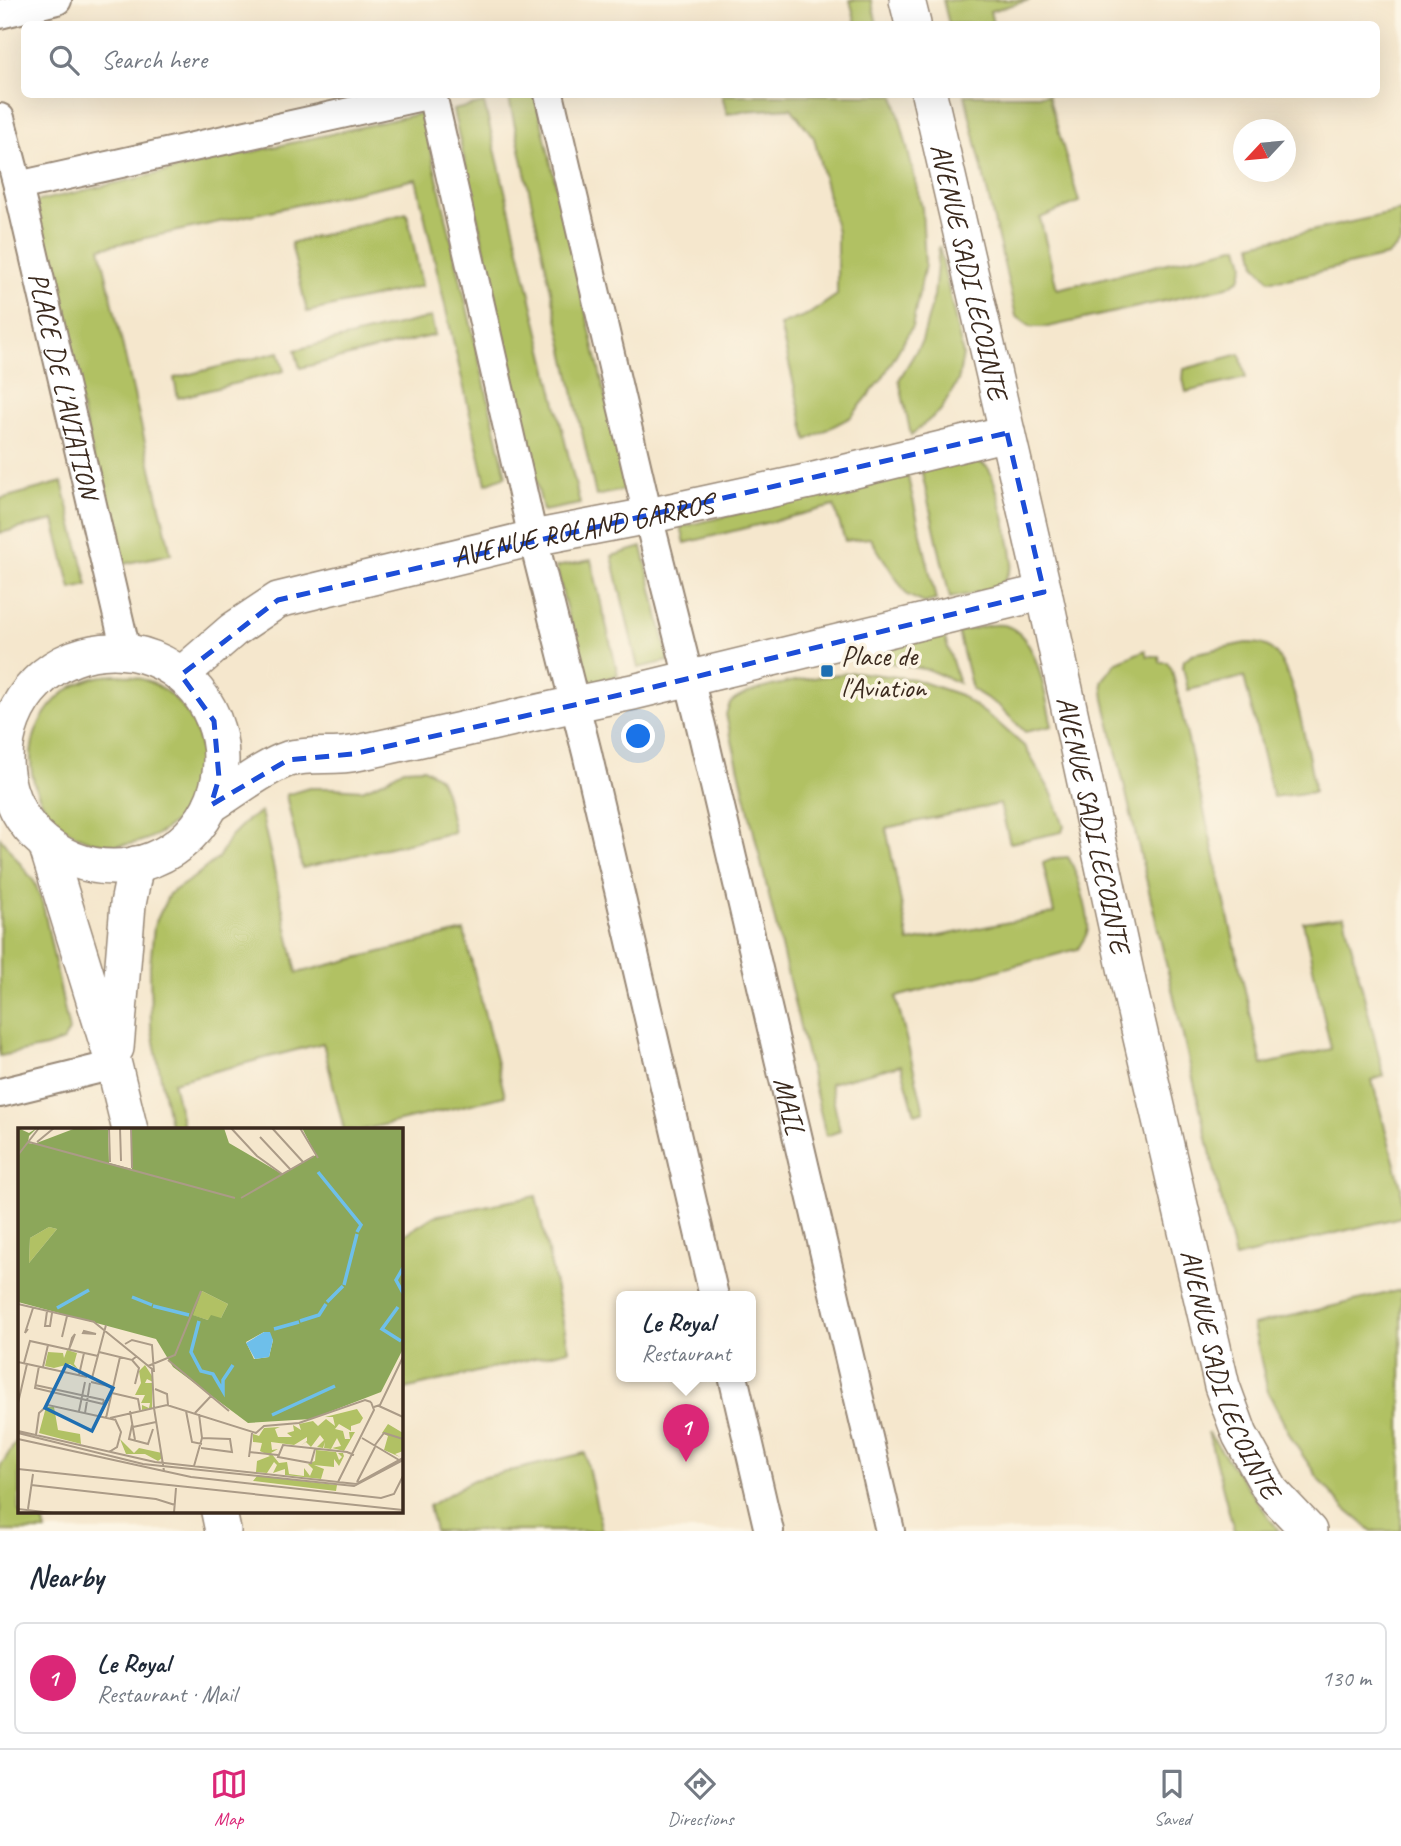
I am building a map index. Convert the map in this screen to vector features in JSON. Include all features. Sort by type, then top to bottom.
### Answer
[{"type":"street","points":[[0,14],[57,0]]},
{"type":"street","points":[[907,0],[912,21]]},
{"type":"street","points":[[18,186],[414,98]]},
{"type":"street","points":[[433,98],[533,538],[575,704],[713,1291]]},
{"type":"street","name":"MAIL","points":[[550,98],[890,1531]]},
{"type":"street","name":"AVENUE SADI LECOINTE","points":[[930,98],[1044,592],[1129,986],[1222,1385],[1240,1435],[1271,1490],[1309,1531]]},
{"type":"street","name":"PLACE DE L'AVIATION","points":[[0,118],[127,651]]},
{"type":"street","name":"AVENUE ROLAND GARROS","points":[[181,675],[233,630],[278,600],[533,538],[810,481],[1007,433]]},
{"type":"street","points":[[211,805],[265,771],[288,760],[313,755],[353,754],[633,692],[1044,592]]},
{"type":"street","points":[[127,651],[155,659],[181,675],[201,696],[214,721],[220,749],[219,778],[211,805],[201,822],[188,837],[172,849],[155,859],[136,864],[113,867],[89,864],[66,856],[46,844],[30,828],[17,809],[9,788],[3,740],[14,715],[14,690],[72,658],[99,652],[127,651]]},
{"type":"street","points":[[46,844],[114,1065],[130,1128]]},
{"type":"street","points":[[114,1065],[128,904],[136,864]]},
{"type":"street","points":[[0,1093],[114,1065]]},
{"type":"street","points":[[734,1382],[769,1531]]},
{"type":"highlighted area","points":[[1007,433],[1044,592],[633,692],[353,754],[288,760],[211,805],[219,778],[214,721],[181,675],[278,600]]},
{"type":"green space","points":[[850,0],[871,0],[876,21],[855,21]]},
{"type":"green space","points":[[943,0],[1030,0],[990,11],[992,21],[948,21]]},
{"type":"green space","points":[[509,98],[536,98],[627,489],[596,496]]},
{"type":"green space","points":[[723,98],[895,98],[922,208],[925,265],[912,327],[882,379],[851,417],[807,440],[780,325],[809,314],[837,295],[837,232],[814,138],[791,108],[727,114]]},
{"type":"green space","points":[[966,98],[1049,98],[1079,202],[1040,218],[1057,289],[1239,246],[1244,264],[1240,279],[1227,287],[1048,327],[1031,327],[1016,316]]},
{"type":"green space","points":[[484,103],[580,504],[543,511],[453,110]]},
{"type":"green space","points":[[422,113],[506,476],[486,484],[416,179],[100,248],[171,554],[118,565],[34,202]]},
{"type":"green space","points":[[1401,211],[1401,243],[1387,256],[1287,279],[1269,280],[1256,265],[1252,244]]},
{"type":"green space","points":[[407,213],[422,286],[307,312],[291,243]]},
{"type":"green space","points":[[939,246],[963,355],[958,381],[941,410],[911,435],[899,380],[922,341],[934,296]]},
{"type":"green space","points":[[431,317],[435,335],[300,368],[295,350]]},
{"type":"green space","points":[[279,352],[284,371],[178,398],[174,378]]},
{"type":"green space","points":[[1240,354],[1246,378],[1186,392],[1184,369]]},
{"type":"green space","points":[[963,459],[982,464],[991,474],[1007,530],[1012,563],[1005,579],[997,586],[950,598],[921,469]]},
{"type":"green space","points":[[907,473],[936,600],[924,603],[907,595],[870,538],[845,541],[834,506],[685,543],[681,527]]},
{"type":"green space","points":[[62,482],[88,585],[71,589],[54,520],[0,533],[0,499]]},
{"type":"green space","points":[[642,547],[669,661],[638,668],[612,556]]},
{"type":"green space","points":[[591,560],[618,675],[585,685],[556,567]]},
{"type":"green space","points":[[990,625],[1007,626],[1018,632],[1027,642],[1039,669],[1052,726],[1025,732],[999,706],[972,689],[958,632]]},
{"type":"green space","points":[[944,635],[959,683],[929,670],[848,659]]},
{"type":"green space","points":[[1246,643],[1260,644],[1272,650],[1287,673],[1303,730],[1314,792],[1273,797],[1244,677],[1188,690],[1184,660],[1192,654]]},
{"type":"green space","points":[[1145,650],[1147,656],[1159,656],[1160,662],[1167,662],[1172,670],[1262,1065],[1331,1049],[1303,922],[1344,916],[1384,1076],[1372,1080],[1401,1187],[1401,1217],[1235,1258],[1104,699],[1102,681],[1117,662]]},
{"type":"green space","points":[[855,672],[914,679],[960,695],[997,722],[1025,747],[1052,794],[1064,826],[1062,832],[1010,843],[1000,804],[886,828],[909,942],[1054,913],[1043,863],[1068,857],[1082,892],[1088,929],[1078,949],[896,997],[924,1111],[915,1114],[901,1065],[830,1083],[840,1131],[826,1136],[726,715],[730,704],[752,692],[788,682]]},
{"type":"green space","points":[[116,675],[149,681],[176,700],[195,727],[201,760],[195,793],[176,820],[149,839],[116,845],[83,839],[56,820],[37,793],[31,760],[37,727],[56,700],[83,681]]},
{"type":"green space","points":[[424,768],[439,778],[454,832],[302,868],[286,795],[309,788],[362,790],[404,769]]},
{"type":"green space","points":[[261,812],[297,973],[464,931],[505,1096],[370,1128],[344,1128],[323,1043],[173,1082],[184,1128],[171,1128],[151,1026],[150,966],[154,926],[169,894],[218,858],[230,837],[247,820]]},
{"type":"green space","points":[[0,837],[35,883],[43,905],[69,1031],[63,1041],[0,1056]]},
{"type":"green space","points":[[536,1196],[569,1350],[405,1389],[402,1377],[402,1236],[434,1216]]},
{"type":"green space","points":[[1401,1290],[1401,1531],[1372,1531],[1345,1509],[1318,1478],[1293,1441],[1268,1392],[1253,1325]]},
{"type":"green space","points":[[1208,1432],[1279,1531],[1234,1531]]},
{"type":"green space","points":[[18,1439],[18,1514],[42,1514],[46,1531],[0,1531],[0,1467]]},
{"type":"green space","points":[[585,1453],[602,1531],[435,1531],[429,1506],[473,1480]]},
{"type":"place","name":"Place de l'Aviation","points":[[827,671]]},
{"type":"place","name":"Le Royal","points":[[686,1462]]}]
